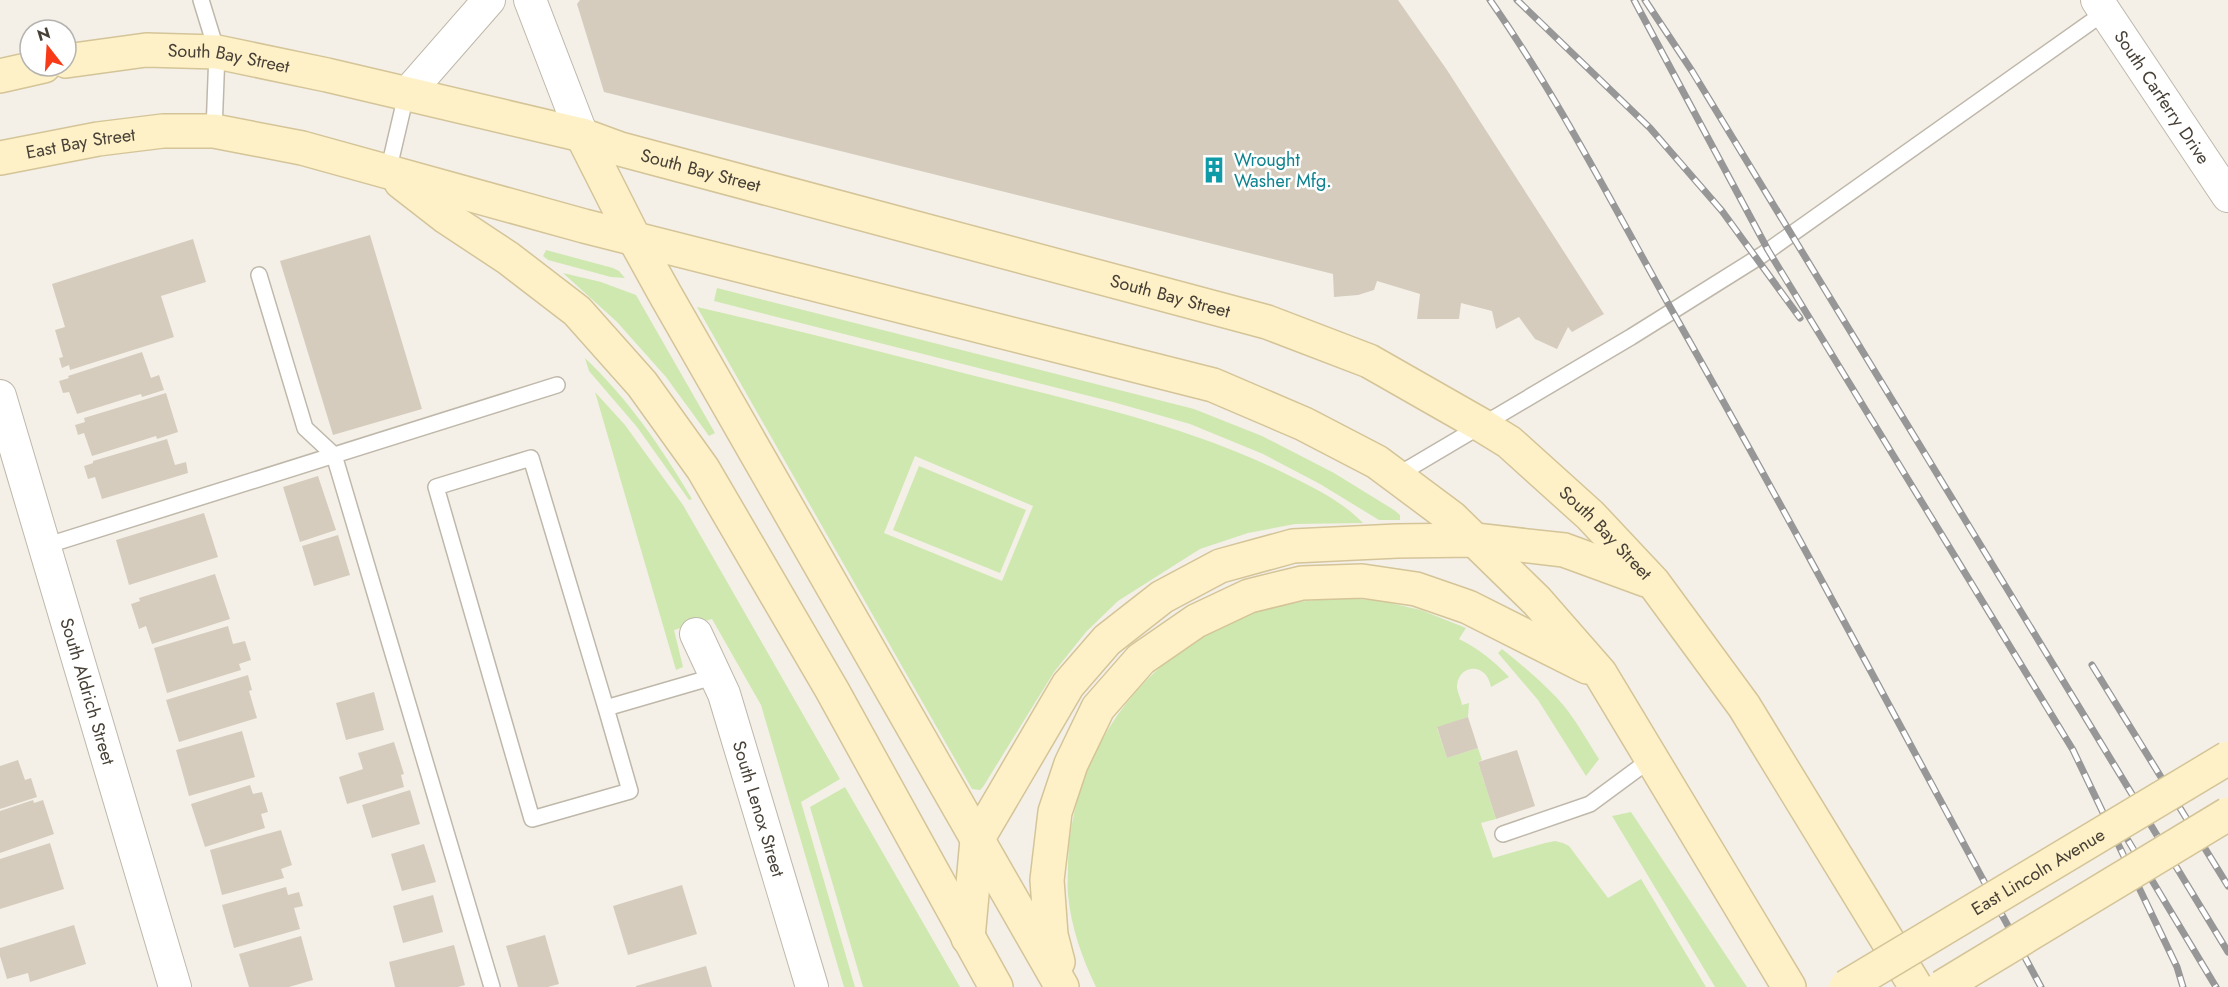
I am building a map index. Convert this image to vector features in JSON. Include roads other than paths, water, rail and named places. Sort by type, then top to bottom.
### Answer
[{"type":"main road","name":"South Bay Street","points":[[78,59],[146,50],[217,52],[327,75],[582,135],[620,149],[1267,322],[1369,361],[1509,442],[1590,515],[1653,582],[1744,706],[1916,987]]},
{"type":"main road","points":[[0,76],[18,72]]},
{"type":"main road","points":[[214,130],[302,148],[634,238],[1213,385],[1304,424],[1377,462],[1452,518],[1537,601],[1600,674],[1789,987]]},
{"type":"main road","name":"East Bay Street","points":[[0,158],[98,139],[163,132],[214,130]]},
{"type":"main road","points":[[582,135],[634,238],[1063,987]]},
{"type":"main road","points":[[388,172],[446,217],[508,258],[577,311],[642,384],[703,469],[832,690],[996,987]]},
{"type":"main road","points":[[968,938],[977,840],[1068,685],[1107,640],[1162,597],[1220,566],[1293,546],[1475,540],[1564,550],[1653,582]]},
{"type":"main road","points":[[1063,987],[1052,935],[1047,880],[1054,812],[1071,764],[1098,708],[1141,659],[1196,621],[1248,596],[1302,583],[1362,581],[1416,589],[1468,607],[1600,674]]},
{"type":"main road","name":"East Lincoln Avenue","points":[[1846,987],[2228,758]]},
{"type":"main road","points":[[1942,987],[2228,814]]},
{"type":"street","points":[[406,95],[489,0]]},
{"type":"street","points":[[531,0],[582,135]]},
{"type":"street","name":"South Carferry Drive","points":[[2101,6],[2228,196]]},
{"type":"street","name":"South Aldrich Street","points":[[0,396],[175,987]]},
{"type":"street","name":"South Lenox Street","points":[[696,634],[724,694],[812,987]]},
{"type":"lane","points":[[201,0],[217,52],[214,130]]},
{"type":"lane","points":[[1396,476],[1640,332],[1762,255],[2101,6]]},
{"type":"lane","points":[[388,172],[406,95]]},
{"type":"lane","points":[[259,274],[305,428],[334,454],[492,987]]},
{"type":"lane","points":[[45,546],[557,386]]},
{"type":"lane","points":[[531,458],[606,708],[630,791],[532,819],[436,487],[531,458]]},
{"type":"lane","points":[[606,708],[716,676]]},
{"type":"lane","points":[[1503,834],[1590,804],[1651,759]]},
{"type":"railway","points":[[1490,0],[1540,76],[1586,155],[1813,565],[2041,987]]},
{"type":"railway","points":[[1517,0],[1650,128],[1722,211],[1800,318]]},
{"type":"railway","points":[[1634,0],[1768,250],[2073,750],[2177,967],[2183,987]]},
{"type":"railway","points":[[1645,0],[1692,71],[2228,952]]},
{"type":"railway","points":[[2092,665],[2228,886]]},
{"type":"railway","points":[[2114,817],[2216,987]]},
{"type":"place","name":"Wrought Washer Mfg.","points":[[1214,170]]}]
